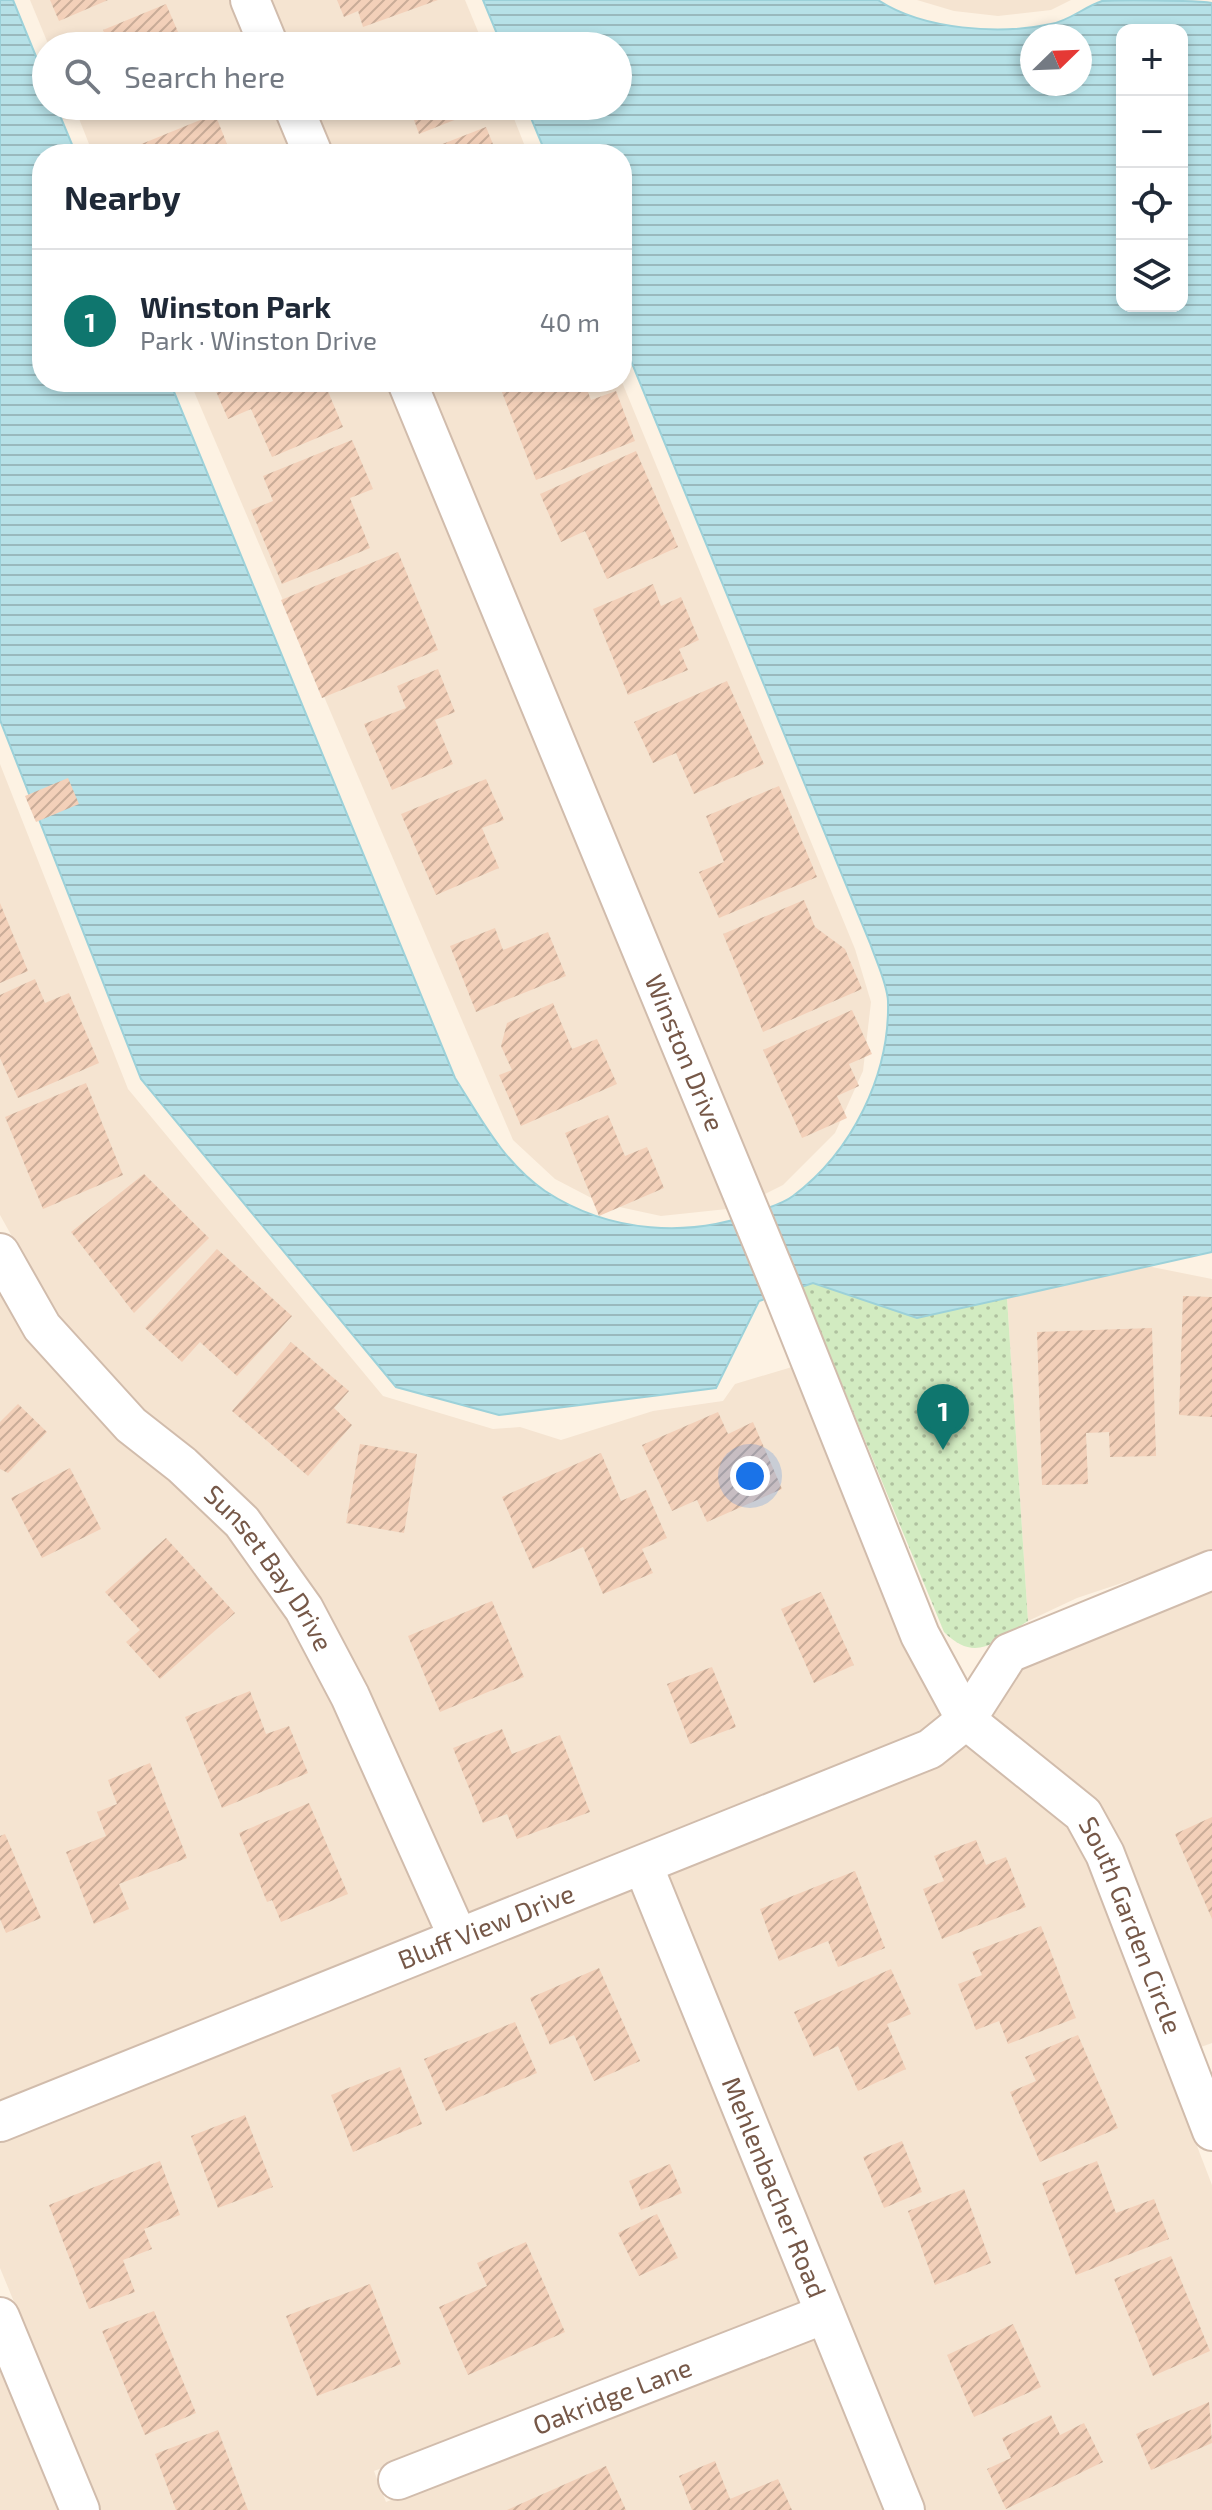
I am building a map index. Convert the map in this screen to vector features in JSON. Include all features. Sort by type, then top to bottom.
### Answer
[{"type":"street","points":[[250,0],[263,32]]},
{"type":"street","points":[[299,120],[309,144]]},
{"type":"street","name":"Winston Drive","points":[[411,392],[783,1292],[920,1635],[966,1720]]},
{"type":"street","name":"Sunset Bay Drive","points":[[0,1253],[42,1327],[131,1425],[182,1465],[242,1522],[304,1609],[350,1696],[458,1937]]},
{"type":"street","name":"Bluff View Drive","points":[[0,2122],[930,1749],[966,1720],[1009,1653],[1212,1570]]},
{"type":"street","name":"South Garden Circle","points":[[966,1720],[1083,1814],[1105,1854],[1200,2065],[1212,2131]]},
{"type":"street","name":"Mehlenbacher Road","points":[[643,1865],[905,2510]]},
{"type":"street","name":"Oakridge Lane","points":[[398,2480],[825,2314]]},
{"type":"street","points":[[0,2317],[80,2510]]},
{"type":"shaded area","points":[[30,0],[229,0],[242,32],[43,32]]},
{"type":"shaded area","points":[[270,0],[465,0],[478,32],[283,32]]},
{"type":"shaded area","points":[[917,0],[1071,0],[1051,10],[998,16],[954,11]]},
{"type":"shaded area","points":[[80,120],[279,120],[289,144],[89,144]]},
{"type":"shaded area","points":[[320,120],[515,120],[524,144],[330,144]]},
{"type":"shaded area","points":[[194,392],[391,392],[727,1209],[661,1216],[601,1203],[555,1179],[513,1140]]},
{"type":"shaded area","points":[[432,392],[626,392],[855,949],[871,1002],[863,1071],[835,1133],[783,1185],[763,1195]]},
{"type":"shaded area","points":[[0,764],[128,1089],[383,1396],[493,1429],[520,1427],[561,1440],[653,1411],[723,1401],[735,1384],[792,1367],[903,1642],[943,1717],[921,1734],[469,1915],[367,1688],[320,1599],[256,1509],[196,1453],[145,1413],[57,1317],[0,1215]]},
{"type":"shaded area","points":[[1147,1266],[1212,1279],[1212,1553],[1077,1598],[1028,1621],[1007,1298]]},
{"type":"shaded area","points":[[0,1292],[27,1339],[72,1391],[117,1437],[169,1478],[227,1534],[288,1619],[333,1704],[433,1929],[0,2105]]},
{"type":"shaded area","points":[[1212,1588],[1212,2043],[1201,2047],[1123,1847],[1100,1805],[990,1715],[1022,1666]]},
{"type":"shaded area","points":[[965,1742],[1067,1826],[1088,1862],[1212,2185],[1212,2510],[925,2510],[666,1873]]},
{"type":"shaded area","points":[[630,1888],[801,2305],[374,2471],[386,2502],[814,2337],[885,2510],[100,2510],[0,2268],[0,2140]]},
{"type":"shaded area","points":[[0,2368],[59,2510],[0,2510]]},
{"type":"green space","points":[[813,1283],[917,1318],[1007,1298],[1028,1621],[996,1642],[976,1648],[966,1647],[944,1632],[801,1285]]},
{"type":"water","points":[[0,0],[13,0],[32,47],[32,120],[62,120],[72,144],[32,144],[32,392],[174,392],[455,1078],[505,1154],[545,1191],[596,1216],[650,1227],[678,1228],[733,1220],[772,1206],[789,1198],[814,1178],[833,1157],[850,1134],[874,1084],[887,1029],[886,987],[632,363],[632,144],[542,144],[532,120],[632,120],[632,32],[496,32],[483,0],[878,0],[896,10],[939,24],[986,29],[1020,28],[1020,96],[1092,96],[1092,24],[1051,24],[1102,1],[1212,3],[1212,1252],[917,1318],[813,1283],[759,1301],[716,1388],[499,1415],[396,1387],[141,1079],[0,720]]},
{"type":"building","points":[[50,0],[108,0],[59,21]]},
{"type":"building","points":[[337,0],[438,0],[363,27],[358,11],[344,17]]},
{"type":"building","points":[[166,4],[178,32],[104,32]]},
{"type":"building","points":[[200,120],[217,120],[227,144],[142,144]]},
{"type":"building","points":[[414,120],[454,120],[419,134]]},
{"type":"building","points":[[486,127],[493,144],[443,144]]},
{"type":"building","points":[[216,392],[328,392],[343,427],[272,457],[251,409],[228,419]]},
{"type":"building","points":[[502,392],[588,392],[591,400],[616,392],[635,441],[536,480]]},
{"type":"building","points":[[352,440],[373,489],[350,498],[370,548],[282,584],[251,510],[273,501],[263,476]]},
{"type":"building","points":[[636,451],[678,547],[607,579],[585,531],[561,542],[540,494]]},
{"type":"building","points":[[398,552],[438,650],[322,698],[281,600]]},
{"type":"building","points":[[653,584],[661,606],[681,597],[699,640],[679,649],[688,670],[628,695],[593,609]]},
{"type":"building","points":[[438,669],[455,712],[435,720],[453,764],[392,790],[364,724],[406,708],[397,686]]},
{"type":"building","points":[[727,681],[764,764],[694,794],[676,753],[653,763],[634,722]]},
{"type":"building","points":[[68,778],[79,804],[36,822],[25,796]]},
{"type":"building","points":[[486,779],[504,820],[482,828],[499,868],[436,895],[401,814]]},
{"type":"building","points":[[779,786],[817,877],[719,918],[699,872],[724,862],[706,816]]},
{"type":"building","points":[[804,900],[815,927],[845,949],[862,989],[763,1032],[723,934]]},
{"type":"building","points":[[0,903],[28,971],[0,983]]},
{"type":"building","points":[[495,928],[503,950],[548,932],[566,976],[476,1012],[450,946]]},
{"type":"building","points":[[35,979],[45,1003],[69,993],[99,1063],[18,1098],[0,1058],[0,995]]},
{"type":"building","points":[[553,1003],[572,1049],[597,1039],[617,1084],[521,1126],[499,1075],[512,1070],[501,1046],[507,1023]]},
{"type":"building","points":[[852,1010],[872,1054],[849,1064],[859,1086],[837,1096],[847,1118],[802,1138],[763,1050]]},
{"type":"building","points":[[86,1083],[123,1175],[43,1209],[5,1117]]},
{"type":"building","points":[[608,1115],[625,1156],[647,1147],[664,1188],[599,1216],[565,1133]]},
{"type":"building","points":[[144,1174],[209,1238],[134,1313],[71,1232]]},
{"type":"building","points":[[217,1249],[292,1316],[237,1376],[200,1342],[182,1362],[145,1328]]},
{"type":"building","points":[[1183,1296],[1212,1297],[1212,1417],[1179,1415]]},
{"type":"building","points":[[1152,1328],[1156,1456],[1110,1457],[1109,1432],[1086,1433],[1088,1484],[1042,1485],[1037,1332]]},
{"type":"building","points":[[291,1342],[349,1391],[334,1408],[352,1425],[308,1476],[232,1411]]},
{"type":"building","points":[[18,1404],[47,1432],[8,1473],[0,1469],[0,1422]]},
{"type":"building","points":[[718,1412],[728,1434],[753,1422],[782,1489],[707,1522],[697,1500],[672,1511],[642,1445]]},
{"type":"building","points":[[360,1444],[417,1454],[404,1533],[346,1523]]},
{"type":"building","points":[[601,1453],[621,1501],[646,1490],[667,1538],[642,1549],[653,1573],[603,1594],[583,1547],[533,1569],[502,1497]]},
{"type":"building","points":[[70,1468],[101,1529],[42,1558],[11,1498]]},
{"type":"building","points":[[166,1538],[235,1613],[160,1679],[126,1642],[140,1630],[105,1592]]},
{"type":"building","points":[[821,1592],[854,1665],[814,1683],[781,1609]]},
{"type":"building","points":[[492,1601],[524,1677],[440,1712],[408,1636]]},
{"type":"building","points":[[712,1667],[736,1727],[690,1744],[667,1684]]},
{"type":"building","points":[[250,1691],[266,1734],[289,1726],[308,1773],[222,1808],[185,1717]]},
{"type":"building","points":[[502,1729],[512,1754],[560,1735],[590,1812],[517,1839],[507,1814],[483,1823],[453,1748]]},
{"type":"building","points":[[150,1763],[187,1858],[119,1884],[129,1909],[94,1924],[66,1852],[106,1836],[97,1812],[117,1804],[108,1780]]},
{"type":"building","points":[[309,1803],[348,1894],[281,1922],[272,1900],[267,1902],[239,1833]]},
{"type":"building","points":[[1212,1817],[1212,1919],[1175,1834]]},
{"type":"building","points":[[5,1834],[41,1918],[6,1933],[0,1919],[0,1836]]},
{"type":"building","points":[[976,1840],[986,1865],[1006,1857],[1026,1907],[942,1939],[923,1889],[944,1881],[934,1856]]},
{"type":"building","points":[[855,1871],[885,1948],[838,1967],[828,1941],[779,1961],[760,1909]]},
{"type":"building","points":[[1041,1926],[1076,2018],[1008,2044],[999,2021],[976,2030],[958,1984],[982,1975],[972,1952]]},
{"type":"building","points":[[599,1968],[640,2061],[594,2081],[574,2035],[550,2045],[530,1998]]},
{"type":"building","points":[[891,1969],[911,2014],[887,2024],[906,2069],[858,2091],[838,2046],[814,2057],[794,2012]]},
{"type":"building","points":[[515,2022],[537,2073],[446,2111],[424,2059]]},
{"type":"building","points":[[1078,2035],[1118,2128],[1040,2162],[1010,2092],[1036,2081],[1025,2057]]},
{"type":"building","points":[[400,2067],[422,2124],[353,2152],[331,2095]]},
{"type":"building","points":[[245,2115],[273,2187],[218,2208],[191,2136]]},
{"type":"building","points":[[902,2141],[922,2192],[884,2208],[863,2157]]},
{"type":"building","points":[[160,2161],[180,2215],[144,2229],[152,2249],[123,2260],[135,2292],[89,2309],[49,2205]]},
{"type":"building","points":[[1097,2161],[1116,2213],[1154,2199],[1169,2239],[1076,2275],[1042,2183]]},
{"type":"building","points":[[670,2164],[682,2193],[641,2210],[629,2181]]},
{"type":"building","points":[[964,2189],[991,2263],[935,2285],[908,2211]]},
{"type":"building","points":[[657,2214],[678,2258],[639,2276],[618,2233]]},
{"type":"building","points":[[526,2242],[565,2332],[468,2375],[439,2307],[487,2286],[477,2263]]},
{"type":"building","points":[[1171,2256],[1210,2351],[1153,2376],[1114,2279]]},
{"type":"building","points":[[370,2284],[401,2364],[317,2396],[286,2316]]},
{"type":"building","points":[[154,2311],[196,2413],[145,2435],[102,2331]]},
{"type":"building","points":[[1013,2324],[1041,2387],[974,2417],[947,2355]]},
{"type":"building","points":[[1209,2402],[1212,2443],[1151,2470],[1136,2434]]},
{"type":"building","points":[[1051,2415],[1060,2435],[1084,2423],[1103,2462],[1006,2509],[987,2469],[1011,2458],[1002,2438]]},
{"type":"building","points":[[218,2430],[248,2510],[176,2510],[155,2454]]},
{"type":"building","points":[[715,2461],[730,2499],[778,2479],[792,2510],[692,2510],[679,2476]]},
{"type":"building","points":[[606,2466],[626,2510],[507,2510]]},
{"type":"place","name":"Winston Park","points":[[943,1450]]}]
